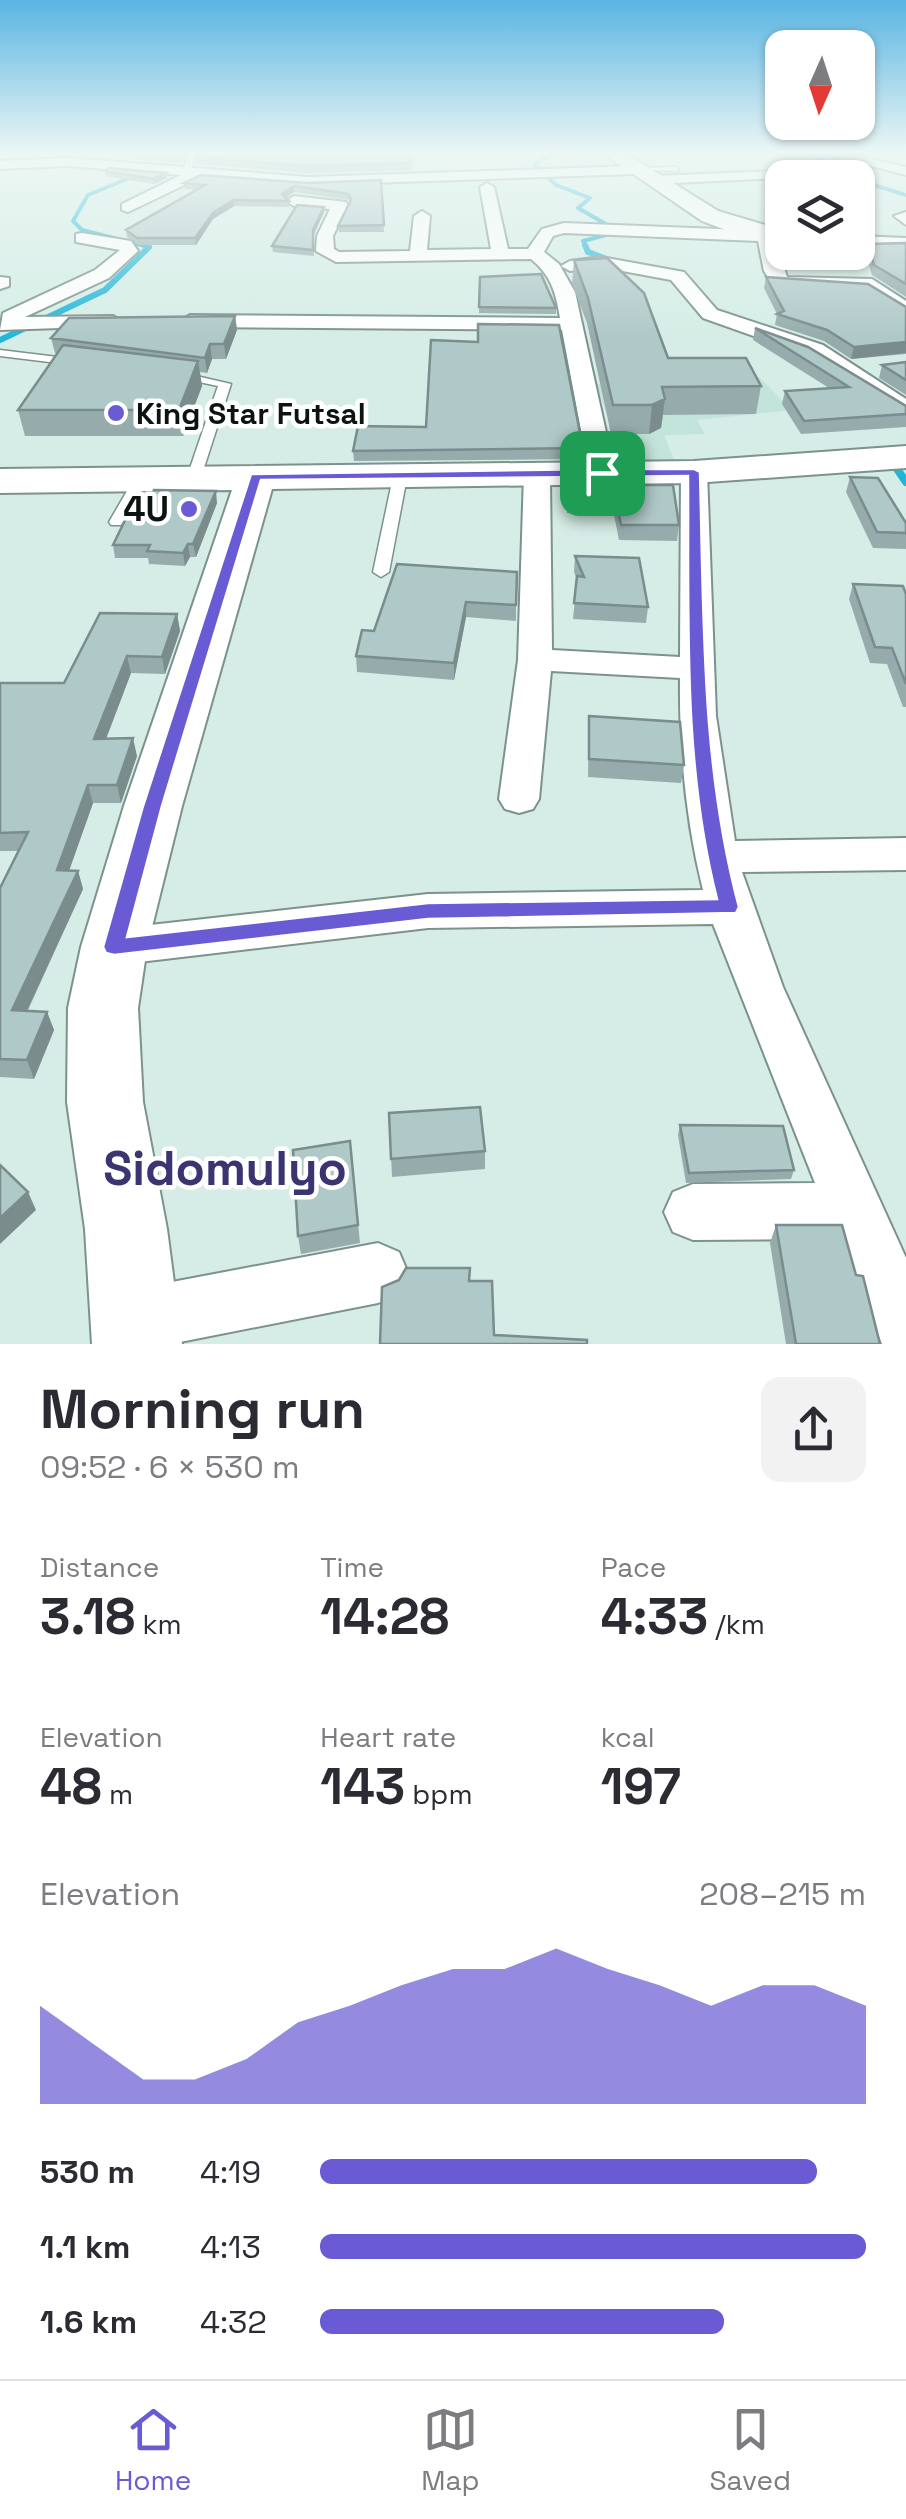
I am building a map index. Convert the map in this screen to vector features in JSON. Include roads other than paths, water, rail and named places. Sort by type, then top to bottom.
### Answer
[{"type":"street","points":[[337,214],[325,236],[325,251],[329,255],[535,254],[553,268],[574,324],[602,473]]},
{"type":"street","points":[[492,214],[500,253]]},
{"type":"street","points":[[702,214],[740,229],[765,231]]},
{"type":"street","points":[[418,257],[422,216]]},
{"type":"street","points":[[656,230],[676,257],[700,276]]},
{"type":"street","points":[[535,254],[538,239],[547,232],[765,232]]},
{"type":"street","points":[[0,322],[102,274],[129,250],[125,245],[82,238]]},
{"type":"street","points":[[875,243],[906,244]]},
{"type":"street","points":[[627,261],[676,257]]},
{"type":"street","points":[[553,268],[601,262],[677,276],[710,314],[815,350],[851,369],[906,410]]},
{"type":"street","points":[[772,270],[780,282],[808,284],[830,301],[902,305]]},
{"type":"street","points":[[165,321],[574,324]]},
{"type":"street","points":[[0,322],[130,322]]},
{"type":"street","points":[[851,369],[890,366]]},
{"type":"street","points":[[0,482],[694,472],[893,458]]},
{"type":"street","points":[[694,472],[696,668],[703,768],[716,856],[729,907],[906,1328]]},
{"type":"street","points":[[519,799],[536,660],[537,474]]},
{"type":"street","points":[[256,477],[153,806],[114,947],[103,1008],[102,1062],[136,1332],[378,1273]]},
{"type":"street","points":[[536,660],[696,668]]},
{"type":"street","points":[[716,856],[906,854]]},
{"type":"street","points":[[114,947],[428,911],[729,907]]},
{"type":"street","points":[[692,1212],[855,1211]]},
{"type":"lane","points":[[0,352],[88,364]]},
{"type":"lane","points":[[161,374],[217,379],[225,384],[194,477]]},
{"type":"lane","points":[[381,572],[400,476]]},
{"type":"lane","points":[[116,522],[134,491],[133,478]]},
{"type":"waterway","points":[[77,214],[73,221],[82,230],[149,247]]},
{"type":"waterway","points":[[585,245],[583,241],[606,235],[611,227],[588,214]]},
{"type":"waterway","points":[[145,245],[149,247]]},
{"type":"waterway","points":[[585,245],[588,252],[612,261]]},
{"type":"waterway","points":[[0,340],[105,290],[149,247]]},
{"type":"waterway","points":[[683,276],[708,302]]},
{"type":"waterway","points":[[891,460],[906,482]]},
{"type":"place","name":"King Star Futsal","points":[[116,413]]},
{"type":"place","name":"4U","points":[[189,509]]},
{"type":"district","name":"Sidomulyo","points":[[225,1168]]}]
